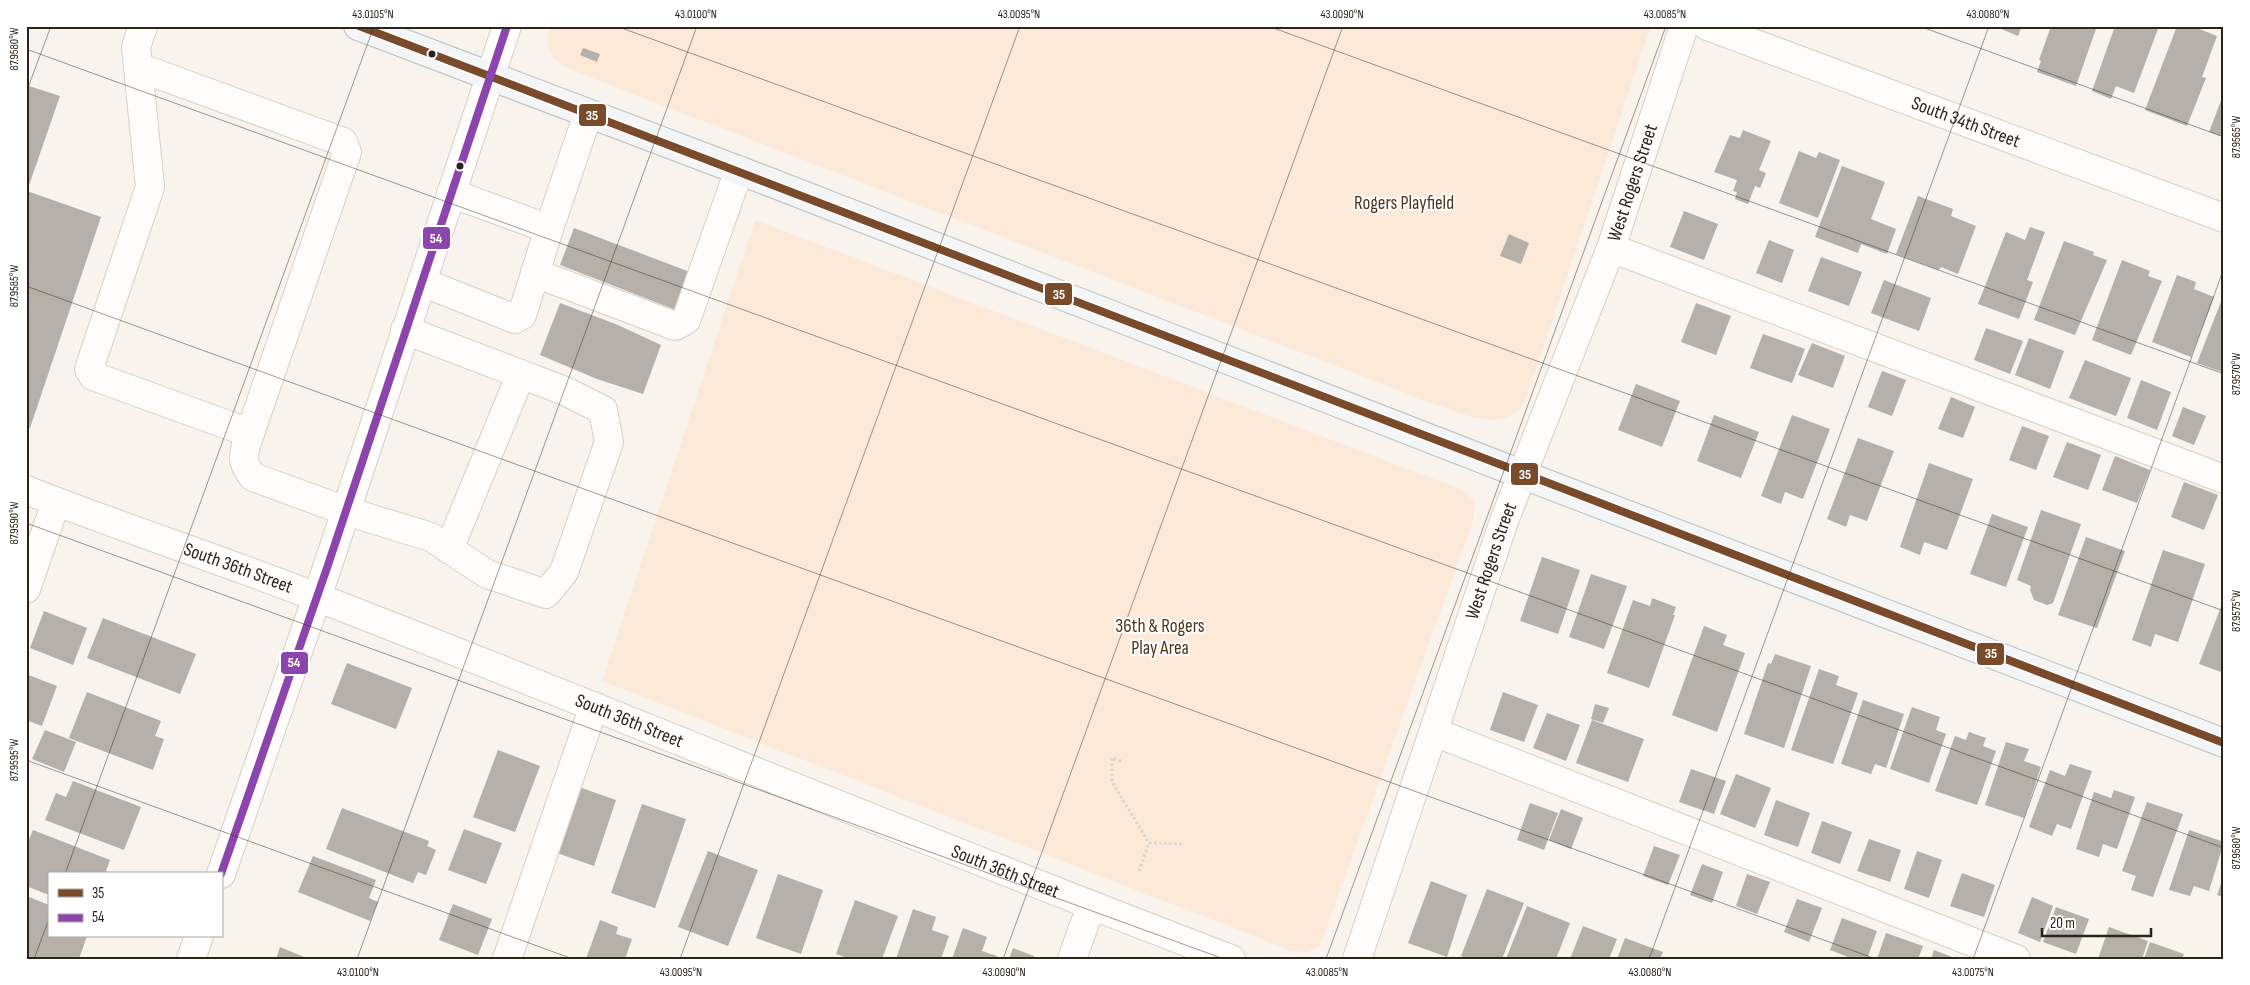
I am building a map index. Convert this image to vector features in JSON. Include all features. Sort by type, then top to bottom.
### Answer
[{"type":"main road","points":[[358,26],[738,170],[1521,474],[2224,743]]},
{"type":"street","points":[[143,26],[136,47],[150,187],[89,369],[93,376],[250,433]]},
{"type":"street","points":[[222,872],[317,597],[507,26]]},
{"type":"street","name":"West Rogers Street","points":[[1357,959],[1521,474],[1611,248],[1684,26]]},
{"type":"street","name":"South 34th Street","points":[[1707,26],[2224,218]]},
{"type":"street","points":[[138,67],[343,142],[347,152],[250,433],[243,456],[246,468],[254,477],[346,510],[431,537],[487,574],[546,594],[564,572],[609,442],[603,410],[565,391],[405,330]]},
{"type":"street","points":[[422,282],[515,318],[522,315],[588,114]]},
{"type":"street","points":[[535,273],[675,326],[686,320],[738,170]]},
{"type":"street","points":[[451,193],[549,229]]},
{"type":"street","points":[[1611,248],[2224,479]]},
{"type":"street","points":[[449,549],[522,374]]},
{"type":"street","name":"South 36th Street","points":[[26,490],[317,597],[1091,906],[1231,959]]},
{"type":"street","points":[[26,589],[56,502]]},
{"type":"street","points":[[507,959],[594,706]]},
{"type":"street","points":[[1434,732],[2016,959]]},
{"type":"street","points":[[1072,959],[1091,906]]},
{"type":"street","points":[[191,959],[198,938]]},
{"type":"path","points":[[1121,760],[1112,758],[1112,782],[1149,843]]},
{"type":"path","points":[[1149,843],[1183,844]]},
{"type":"path","points":[[1139,871],[1149,843]]},
{"type":"green space","name":"Rogers Playfield","points":[[550,26],[1651,26],[1525,400],[1521,408],[1510,416],[1489,420],[1466,415],[1434,404],[571,70],[558,62],[551,53],[548,42]]},
{"type":"green space","name":"36th & Rogers Play Area","points":[[755,220],[1463,490],[1475,502],[1473,521],[1320,946],[1308,952],[1292,951],[602,681]]},
{"type":"building","points":[[1994,26],[2022,26],[2018,36]]},
{"type":"building","points":[[2051,26],[2097,26],[2076,86],[2037,72],[2041,61],[2039,60]]},
{"type":"building","points":[[2115,26],[2159,26],[2134,93],[2116,86],[2111,99],[2092,91]]},
{"type":"building","points":[[2177,26],[2192,26],[2217,36],[2202,77],[2206,78],[2187,126],[2145,110]]},
{"type":"building","points":[[583,48],[600,54],[597,62],[580,55]]},
{"type":"building","points":[[26,85],[60,96],[27,191],[101,217],[30,428],[26,427]]},
{"type":"building","points":[[2224,93],[2224,137],[2209,132]]},
{"type":"building","points":[[1743,130],[1771,141],[1759,170],[1766,173],[1760,188],[1755,186],[1748,204],[1735,199],[1737,192],[1733,191],[1737,180],[1714,172],[1730,135],[1740,138]]},
{"type":"building","points":[[1799,151],[1816,158],[1819,152],[1840,160],[1818,218],[1779,203]]},
{"type":"building","points":[[1842,166],[1885,182],[1871,219],[1896,229],[1887,254],[1861,244],[1858,253],[1815,237]]},
{"type":"building","points":[[1918,196],[1953,209],[1951,216],[1976,226],[1958,274],[1941,267],[1939,270],[1896,254]]},
{"type":"building","points":[[1684,211],[1718,224],[1704,260],[1670,247]]},
{"type":"building","points":[[2030,227],[2045,232],[2027,280],[2033,282],[2019,319],[1978,304],[2006,232],[2025,240]]},
{"type":"building","points":[[574,228],[690,272],[676,310],[560,265]]},
{"type":"building","points":[[1509,234],[1529,243],[1521,264],[1500,256]]},
{"type":"building","points":[[1769,240],[1794,250],[1782,283],[1756,273]]},
{"type":"building","points":[[2064,241],[2094,252],[2093,255],[2107,260],[2075,335],[2034,320]]},
{"type":"building","points":[[1821,257],[1862,272],[1849,306],[1808,291]]},
{"type":"building","points":[[2122,260],[2150,271],[2148,276],[2162,281],[2131,355],[2092,340]]},
{"type":"building","points":[[2177,275],[2196,282],[2194,289],[2214,297],[2191,357],[2152,342]]},
{"type":"building","points":[[1884,280],[1931,298],[1919,331],[1871,313]]},
{"type":"building","points":[[2224,294],[2224,373],[2197,363]]},
{"type":"building","points":[[560,303],[618,325],[661,345],[643,394],[597,379],[540,355]]},
{"type":"building","points":[[1696,303],[1731,316],[1716,355],[1681,342]]},
{"type":"building","points":[[1986,328],[2023,341],[2010,374],[1974,360]]},
{"type":"building","points":[[1763,334],[1805,349],[1792,383],[1750,368]]},
{"type":"building","points":[[2029,338],[2064,351],[2050,389],[2015,375]]},
{"type":"building","points":[[1812,343],[1845,356],[1833,388],[1798,375]]},
{"type":"building","points":[[2085,360],[2131,378],[2116,416],[2069,398]]},
{"type":"building","points":[[1882,371],[1906,380],[1892,416],[1868,407]]},
{"type":"building","points":[[2141,380],[2171,392],[2157,430],[2127,418]]},
{"type":"building","points":[[1636,384],[1680,401],[1662,447],[1618,430]]},
{"type":"building","points":[[1951,397],[1975,407],[1963,438],[1938,429]]},
{"type":"building","points":[[2183,407],[2206,416],[2194,445],[2172,436]]},
{"type":"building","points":[[1714,415],[1759,432],[1741,478],[1697,461]]},
{"type":"building","points":[[1792,415],[1830,429],[1803,499],[1785,492],[1781,504],[1761,496]]},
{"type":"building","points":[[2022,426],[2049,436],[2036,470],[2009,460]]},
{"type":"building","points":[[1858,438],[1894,451],[1867,521],[1850,515],[1846,527],[1827,519]]},
{"type":"building","points":[[2067,442],[2101,455],[2088,490],[2053,477]]},
{"type":"building","points":[[2115,456],[2150,470],[2137,503],[2102,490]]},
{"type":"building","points":[[1929,463],[1973,479],[1947,550],[1924,542],[1920,555],[1900,547]]},
{"type":"building","points":[[2184,482],[2218,495],[2204,530],[2171,517]]},
{"type":"building","points":[[2041,510],[2081,524],[2053,603],[2047,605],[2034,600],[2030,590],[2031,586],[2017,580]]},
{"type":"building","points":[[1992,514],[2028,527],[2006,587],[1970,574]]},
{"type":"building","points":[[2086,537],[2125,551],[2097,628],[2058,615]]},
{"type":"building","points":[[2163,550],[2205,564],[2178,642],[2155,634],[2151,647],[2132,640]]},
{"type":"building","points":[[1542,557],[1580,570],[1558,634],[1520,621]]},
{"type":"building","points":[[1591,574],[1627,586],[1604,649],[1569,637]]},
{"type":"building","points":[[1652,598],[1676,607],[1673,615],[1675,615],[1649,688],[1607,673],[1633,600],[1650,606]]},
{"type":"building","points":[[2224,599],[2224,673],[2199,664]]},
{"type":"building","points":[[44,611],[87,628],[73,665],[30,648]]},
{"type":"building","points":[[103,618],[196,654],[180,694],[87,658]]},
{"type":"building","points":[[1704,626],[1727,635],[1723,645],[1745,653],[1717,732],[1672,715]]},
{"type":"building","points":[[1775,654],[1811,666],[1784,748],[1744,734],[1768,663],[1771,664]]},
{"type":"building","points":[[347,663],[412,688],[396,729],[331,704]]},
{"type":"building","points":[[1819,669],[1839,676],[1836,685],[1858,693],[1833,764],[1791,750]]},
{"type":"building","points":[[26,674],[57,686],[42,726],[26,720]]},
{"type":"building","points":[[87,692],[161,721],[155,736],[164,739],[153,770],[69,738]]},
{"type":"building","points":[[1503,692],[1538,705],[1524,742],[1490,730]]},
{"type":"building","points":[[1863,700],[1904,714],[1886,768],[1875,764],[1871,774],[1841,764]]},
{"type":"building","points":[[1595,704],[1609,708],[1603,723],[1591,719]]},
{"type":"building","points":[[1912,707],[1940,717],[1936,730],[1946,734],[1929,783],[1890,769]]},
{"type":"building","points":[[1547,713],[1580,725],[1566,761],[1533,748]]},
{"type":"building","points":[[1592,720],[1644,739],[1628,782],[1576,763]]},
{"type":"building","points":[[45,730],[76,742],[64,772],[32,759]]},
{"type":"building","points":[[1969,732],[1986,738],[1983,746],[1996,751],[1977,805],[1935,791],[1955,736],[1966,740]]},
{"type":"building","points":[[2006,742],[2029,749],[2024,761],[2041,767],[2024,818],[1985,805]]},
{"type":"building","points":[[498,750],[540,766],[515,832],[473,817]]},
{"type":"building","points":[[2070,764],[2092,771],[2071,829],[2057,824],[2052,836],[2029,827],[2050,770],[2065,776]]},
{"type":"building","points":[[1691,769],[1726,781],[1714,814],[1679,802]]},
{"type":"building","points":[[1736,774],[1771,788],[1755,828],[1720,814]]},
{"type":"building","points":[[73,781],[141,807],[124,850],[45,820],[56,793],[66,797]]},
{"type":"building","points":[[579,787],[616,800],[594,866],[557,853]]},
{"type":"building","points":[[2114,790],[2135,797],[2117,849],[2103,844],[2099,857],[2076,849],[2094,792],[2111,798]]},
{"type":"building","points":[[1776,800],[1810,813],[1798,847],[1764,835]]},
{"type":"building","points":[[2147,802],[2183,814],[2153,897],[2131,890],[2136,876],[2122,871]]},
{"type":"building","points":[[1530,803],[1558,813],[1544,850],[1517,840]]},
{"type":"building","points":[[642,804],[686,819],[655,908],[611,893]]},
{"type":"building","points":[[342,808],[429,841],[427,846],[436,850],[426,875],[418,872],[413,883],[326,849]]},
{"type":"building","points":[[1561,809],[1583,818],[1571,849],[1549,840]]},
{"type":"building","points":[[1822,821],[1852,832],[1840,864],[1811,853]]},
{"type":"building","points":[[464,829],[502,843],[486,884],[448,870]]},
{"type":"building","points":[[33,830],[110,860],[106,871],[108,872],[48,872],[48,895],[26,886],[26,846]]},
{"type":"building","points":[[2189,830],[2224,842],[2209,891],[2194,886],[2190,896],[2169,890]]},
{"type":"building","points":[[1869,839],[1901,850],[1890,882],[1857,871]]},
{"type":"building","points":[[1654,846],[1680,855],[1668,885],[1643,876]]},
{"type":"building","points":[[708,851],[758,870],[728,946],[678,927]]},
{"type":"building","points":[[1917,851],[1942,860],[1929,898],[1904,889]]},
{"type":"building","points":[[313,856],[376,880],[369,898],[378,902],[370,921],[298,892]]},
{"type":"building","points":[[1702,864],[1723,872],[1712,903],[1690,895]]},
{"type":"building","points":[[1962,873],[1995,885],[1984,917],[1950,906]]},
{"type":"building","points":[[778,874],[823,890],[801,954],[756,938]]},
{"type":"building","points":[[1747,874],[1770,882],[1757,914],[1736,906]]},
{"type":"building","points":[[2224,875],[2224,897],[2217,895]]},
{"type":"building","points":[[1431,881],[1467,895],[1447,957],[1408,943]]},
{"type":"building","points":[[1487,889],[1524,903],[1502,959],[1469,959],[1461,956]]},
{"type":"building","points":[[29,897],[48,905],[48,938],[86,938],[79,959],[26,959],[26,904]]},
{"type":"building","points":[[2032,897],[2053,906],[2040,942],[2018,933]]},
{"type":"building","points":[[1797,899],[1822,908],[1809,942],[1784,932]]},
{"type":"building","points":[[855,900],[898,916],[882,959],[850,959],[836,954]]},
{"type":"building","points":[[453,904],[492,919],[478,955],[439,940]]},
{"type":"building","points":[[1527,906],[1570,923],[1556,959],[1506,959]]},
{"type":"building","points":[[2056,907],[2089,919],[2076,954],[2043,942]]},
{"type":"building","points":[[913,909],[936,917],[932,930],[949,936],[941,959],[896,959]]},
{"type":"building","points":[[1842,918],[1877,931],[1867,959],[1853,959],[1830,950]]},
{"type":"building","points":[[600,920],[618,927],[616,934],[632,939],[625,959],[586,959]]},
{"type":"building","points":[[1583,926],[1617,939],[1609,959],[1570,959]]},
{"type":"building","points":[[2109,927],[2148,941],[2142,959],[2098,959]]},
{"type":"building","points":[[963,928],[987,937],[982,951],[997,956],[996,959],[952,959]]},
{"type":"building","points":[[1886,933],[1923,946],[1918,959],[1877,959]]},
{"type":"building","points":[[1625,938],[1663,952],[1660,959],[1617,959]]},
{"type":"building","points":[[2150,942],[2184,954],[2182,959],[2144,959]]},
{"type":"building","points":[[280,947],[309,959],[276,959]]},
{"type":"building","points":[[1013,948],[1034,956],[1033,959],[1009,959]]},
{"type":"building","points":[[1934,950],[1957,959],[1931,959]]},
{"type":"transit line","name":"35","points":[[359,26],[2224,743]]},
{"type":"transit line","name":"54","points":[[222,872],[328,565],[507,26]]}]
